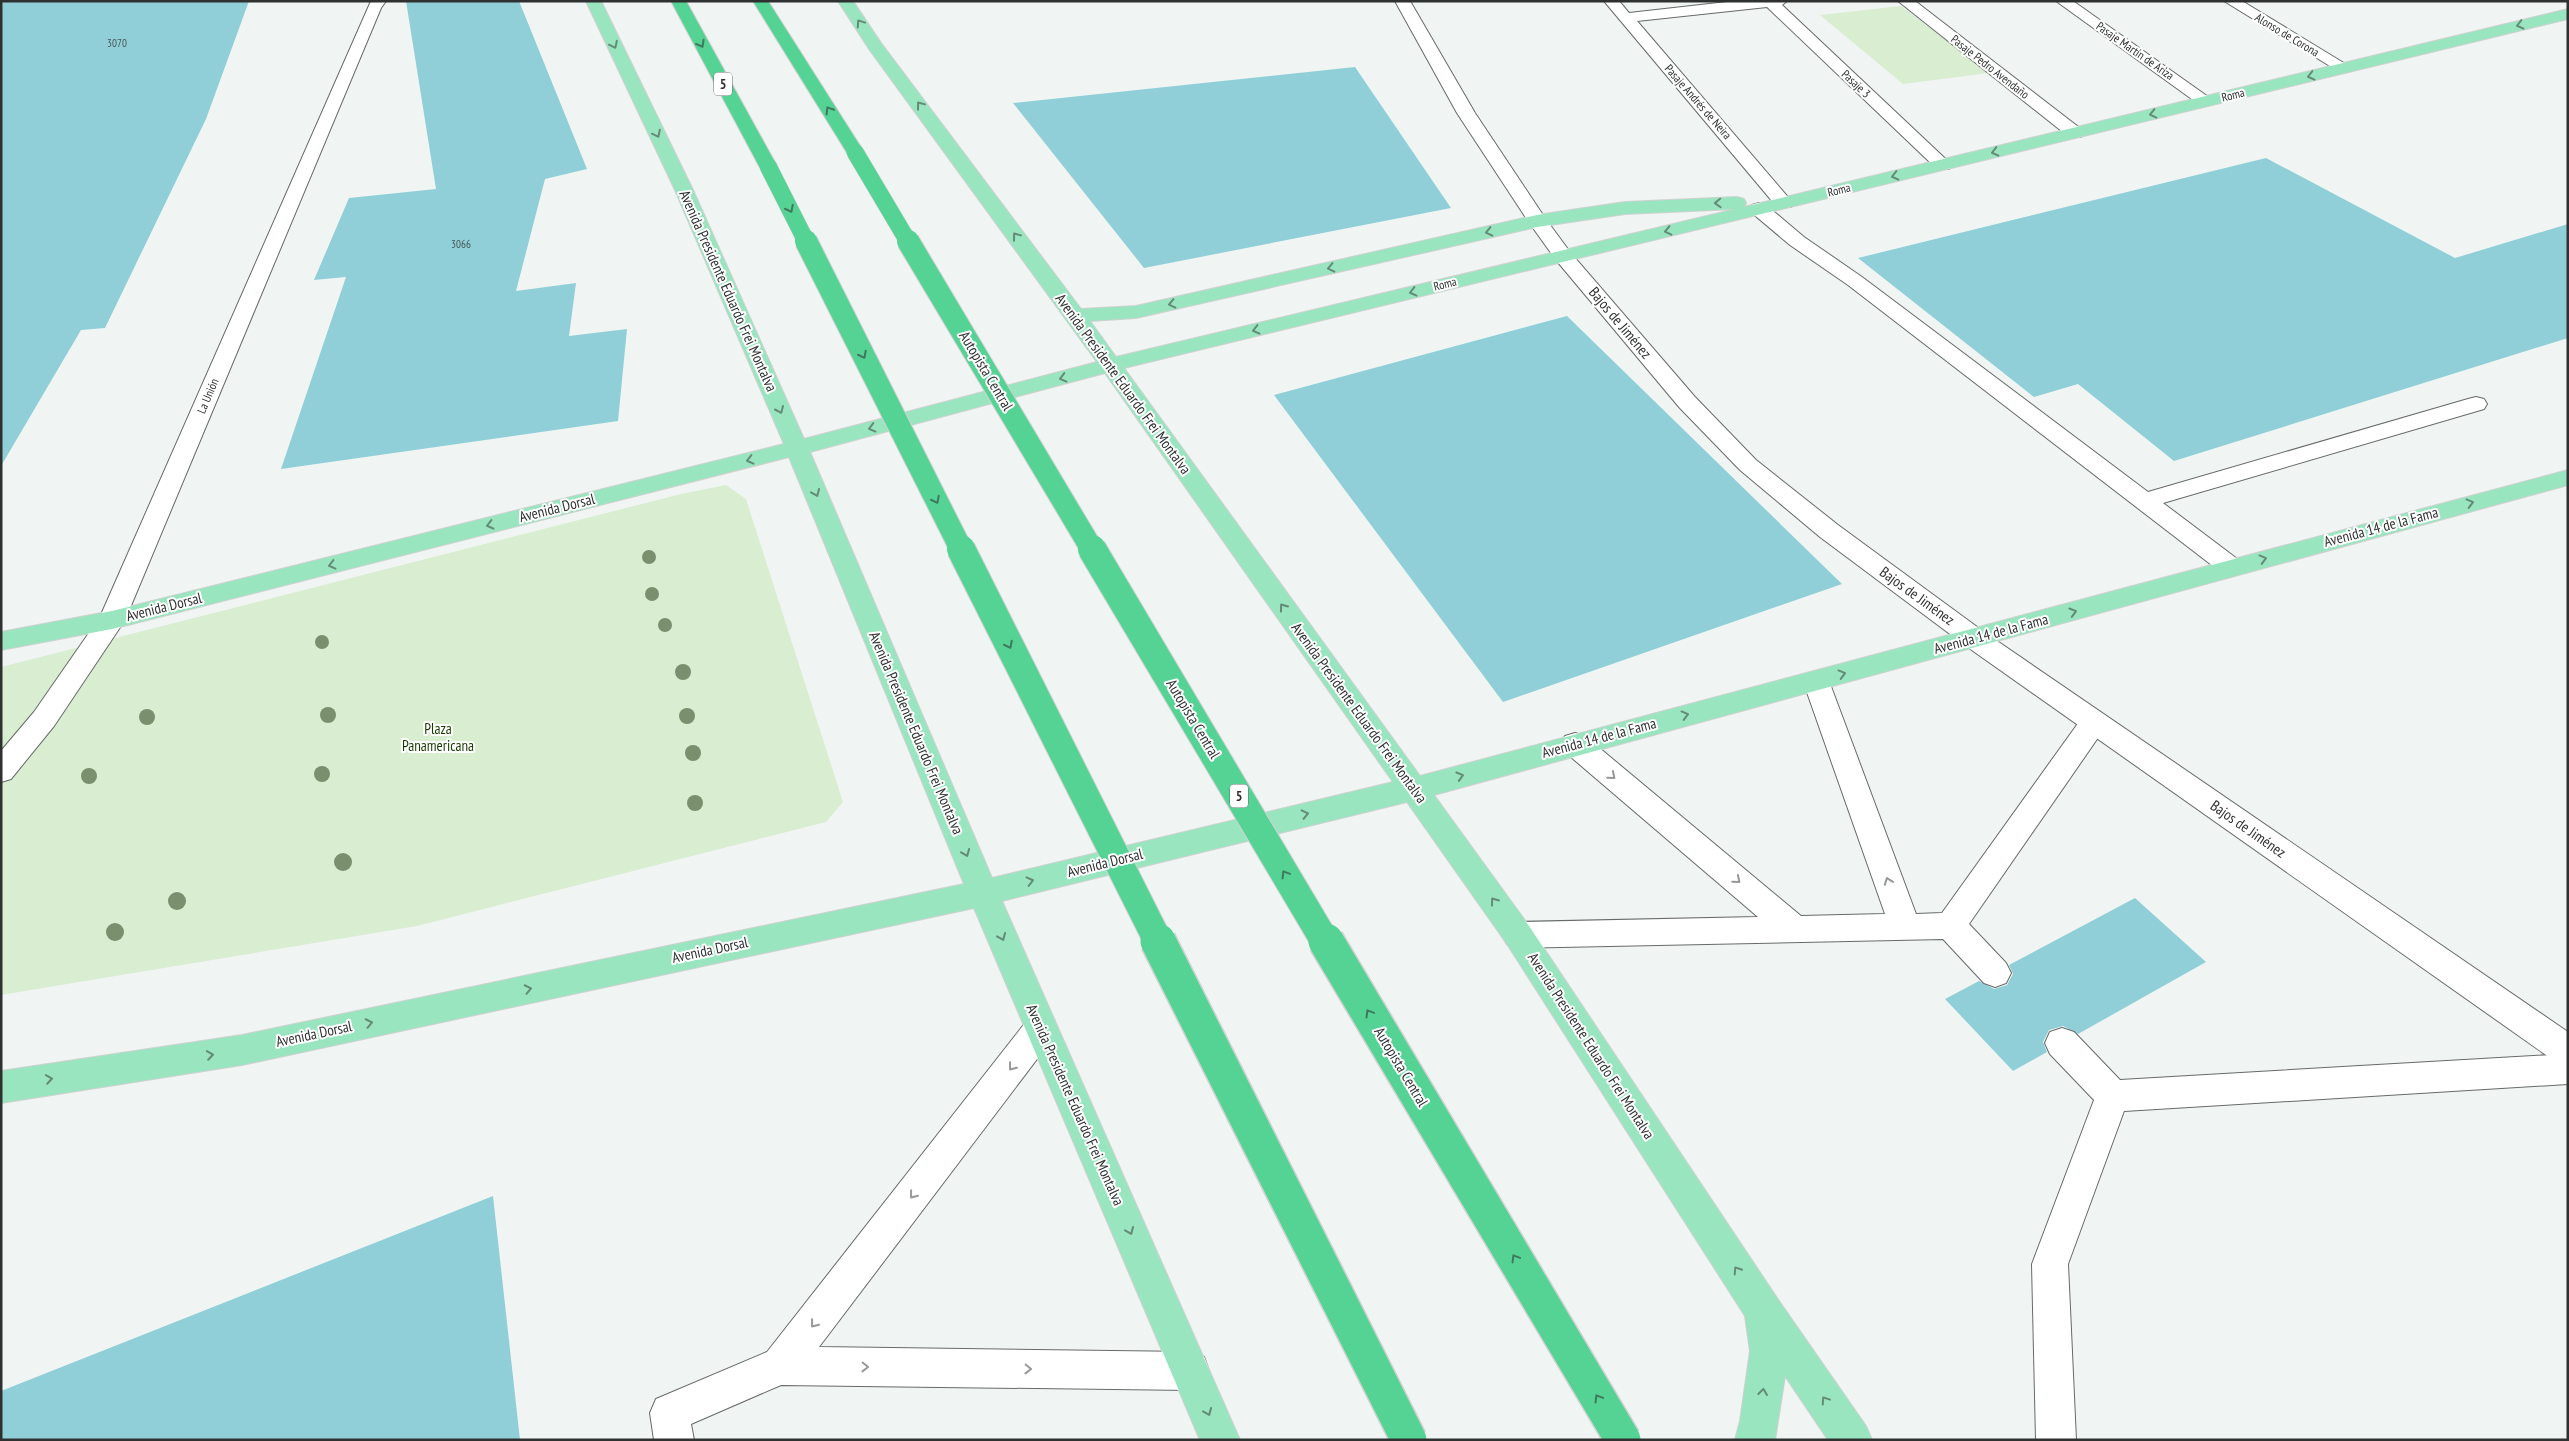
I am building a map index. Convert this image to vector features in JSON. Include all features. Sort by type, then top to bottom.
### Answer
[{"type":"highway","name":"5","points":[[678,1],[768,166],[1409,1440]]},
{"type":"highway","name":"Autopista Central","points":[[760,1],[855,152],[1623,1440]]},
{"type":"main road","name":"Avenida Presidente Eduardo Frei Montalva","points":[[593,1],[684,190],[797,448],[983,893],[1220,1440]]},
{"type":"main road","name":"Avenida Presidente Eduardo Frei Montalva","points":[[846,1],[875,46],[1110,365],[1518,935],[1764,1311],[1852,1440]]},
{"type":"main road","name":"Roma","points":[[1110,365],[2568,14]]},
{"type":"main road","points":[[1074,316],[1136,312],[1537,221],[1603,211],[1677,204],[1784,203]]},
{"type":"main road","name":"Avenida Dorsal","points":[[1,641],[112,620],[797,448],[1110,365]]},
{"type":"main road","name":"Avenida 14 de la Fama","points":[[1413,789],[1575,744],[1975,639],[2231,567],[2568,477]]},
{"type":"main road","name":"Avenida Dorsal","points":[[1,1087],[242,1050],[983,893],[1413,789]]},
{"type":"main road","points":[[1755,1440],[1760,1421],[1769,1351],[1764,1311]]},
{"type":"street","name":"La Unión","points":[[1,771],[44,719],[112,620],[370,16],[379,1]]},
{"type":"street","name":"Bajos de Jiménez","points":[[1402,1],[1466,113],[1537,221],[1563,256],[1687,402],[1748,465],[1829,531],[1975,639],[2568,1051]]},
{"type":"street","name":"Pasaje Andrés de Neira","points":[[1611,1],[1784,203]]},
{"type":"street","name":"Pasaje Pedro Avendaño","points":[[1905,1],[2075,133]]},
{"type":"street","name":"Pasaje Martín de Ariza","points":[[2063,1],[2206,101]]},
{"type":"street","name":"Alonso de Corona","points":[[2230,1],[2344,68]]},
{"type":"street","points":[[1625,18],[1775,2]]},
{"type":"street","name":"Pasaje 3","points":[[1775,2],[1943,165]]},
{"type":"street","points":[[1759,209],[1797,241],[1855,281],[2231,567]]},
{"type":"street","points":[[2144,501],[2476,404]]},
{"type":"street","points":[[1,649],[112,620]]},
{"type":"street","points":[[1816,681],[1905,927]]},
{"type":"street","points":[[1950,926],[2094,722]]},
{"type":"street","points":[[1575,744],[1793,928]]},
{"type":"street","points":[[1518,935],[1950,926],[1995,973]]},
{"type":"street","points":[[781,1366],[1041,1028]]},
{"type":"street","points":[[2062,1043],[2114,1096],[2568,1069]]},
{"type":"street","points":[[2056,1440],[2050,1264],[2114,1096]]},
{"type":"street","points":[[674,1440],[670,1413],[781,1366],[1190,1371]]},
{"type":"green space","points":[[1901,6],[1989,73],[1903,84],[1820,15]]},
{"type":"green space","name":"Plaza Panamericana","points":[[726,485],[746,499],[843,802],[826,822],[417,926],[1,995],[1,667],[681,494]]},
{"type":"building","points":[[1,1],[249,1],[206,119],[105,328],[81,330],[1,466]]},
{"type":"building","points":[[406,1],[519,1],[587,169],[545,179],[516,291],[576,283],[569,336],[627,329],[618,421],[281,469],[346,277],[314,280],[349,198],[436,189]]},
{"type":"building","points":[[1355,67],[1451,208],[1144,268],[1013,103]]},
{"type":"building","points":[[2266,158],[2455,258],[2568,224],[2568,338],[2174,461],[2078,384],[2034,397],[1858,258]]},
{"type":"building","points":[[1567,316],[1842,584],[1503,702],[1274,395]]},
{"type":"building","points":[[2135,898],[2206,962],[2078,1034],[2063,1026],[2049,1030],[2043,1042],[2047,1052],[2013,1071],[1945,999],[1979,981],[1994,989],[2007,985],[2013,974],[2009,965]]},
{"type":"building","points":[[493,1196],[520,1440],[1,1440],[1,1391]]}]
